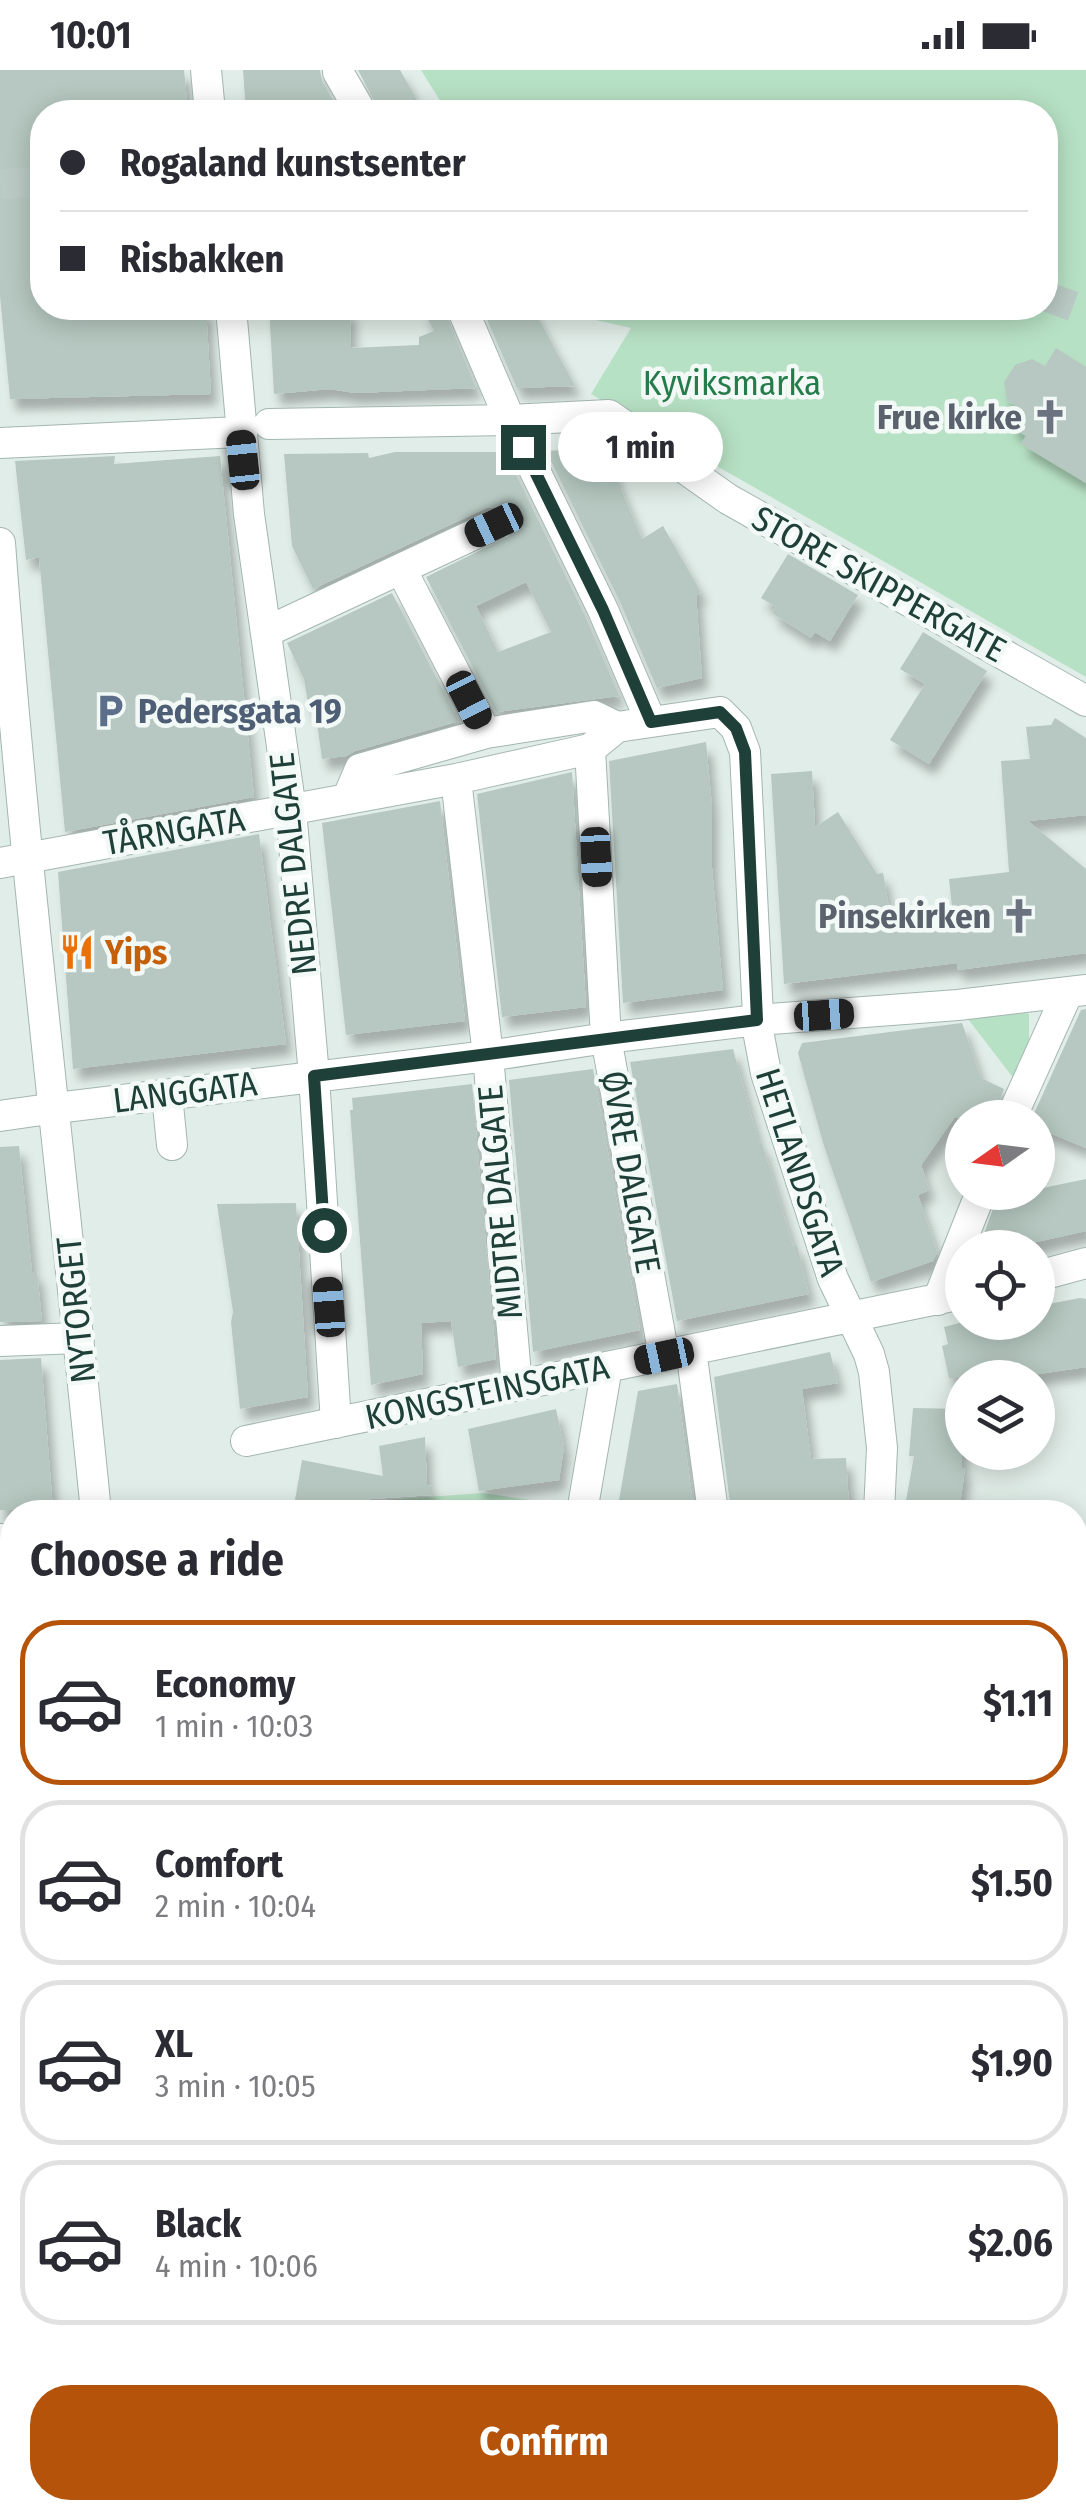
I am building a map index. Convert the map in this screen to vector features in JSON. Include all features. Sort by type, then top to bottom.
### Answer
[{"type":"street","points":[[206,70],[209,100]]},
{"type":"street","points":[[338,72],[354,100]]},
{"type":"street","name":"NEDRE DALGATE","points":[[232,320],[240,432],[290,810],[314,1076],[336,1423]]},
{"type":"street","points":[[347,799],[360,769],[486,733],[594,716],[616,727],[651,722],[467,320]]},
{"type":"street","name":"STORE SKIPPERGATE","points":[[270,424],[609,416],[728,500],[1086,701]]},
{"type":"street","points":[[0,443],[240,432]]},
{"type":"street","points":[[266,632],[494,525]]},
{"type":"street","name":"NYTORGET","points":[[0,543],[13,861],[56,1108],[95,1500]]},
{"type":"street","points":[[402,569],[486,733]]},
{"type":"street","name":"HETLANDSGATA","points":[[651,722],[720,712],[736,728],[745,752],[757,1020],[766,1073],[833,1279],[870,1354],[878,1390],[882,1448],[879,1500]]},
{"type":"street","name":"TÅRNGATA","points":[[13,861],[456,779],[590,749],[616,727]]},
{"type":"street","name":"ØVRE DALGATE","points":[[590,749],[606,1038],[710,1500]]},
{"type":"street","name":"MIDTRE DALGATE","points":[[456,779],[488,1056],[517,1386]]},
{"type":"street","points":[[1020,1100],[1077,991]]},
{"type":"street","name":"LANGGATA","points":[[0,1116],[757,1020],[958,1005],[1077,991]]},
{"type":"street","points":[[166,1096],[172,1145]]},
{"type":"street","points":[[1055,1271],[1086,1263]]},
{"type":"street","name":"KONGSTEINSGATA","points":[[246,1441],[945,1298]]},
{"type":"street","points":[[0,1342],[79,1338]]},
{"type":"street","points":[[584,1500],[607,1367]]},
{"type":"green space","name":"Kyviksmarka","points":[[421,70],[1086,70],[1086,677],[591,394],[631,328],[596,320],[1058,320],[1058,100],[440,100]]},
{"type":"green space","points":[[1029,1014],[1029,1040],[1014,1079],[968,1019]]},
{"type":"green space","points":[[482,1493],[531,1500],[387,1500]]},
{"type":"building","points":[[0,70],[184,70],[187,100],[30,100],[30,320],[207,320],[211,394],[10,399],[0,296]]},
{"type":"building","points":[[243,70],[320,70],[333,100],[245,100]]},
{"type":"building","points":[[358,70],[400,70],[417,100],[374,100]]},
{"type":"building","points":[[270,320],[350,320],[351,348],[419,345],[419,337],[434,331],[428,320],[449,320],[476,388],[355,393],[330,389],[274,394]]},
{"type":"building","points":[[487,320],[539,320],[575,386],[517,388]]},
{"type":"building","name":"Frue kirke","points":[[1056,348],[1086,367],[1086,483],[1021,444],[1026,436],[1009,426],[1020,408],[1007,401],[1004,382],[1015,365],[1032,359],[1045,366]]},
{"type":"building","points":[[604,448],[642,539],[663,526],[701,592],[696,595],[702,678],[657,688],[546,451]]},
{"type":"building","points":[[395,452],[505,452],[586,618],[619,696],[496,712],[426,577],[509,536],[511,518],[497,507],[486,508],[313,589],[292,546],[284,454],[368,453],[369,458]],"holes":[[[526,582],[551,632],[498,652],[476,606]]]},
{"type":"building","points":[[115,456],[114,464],[220,456],[254,797],[65,832],[39,557],[26,560],[15,461]]},
{"type":"building","points":[[788,554],[858,595],[830,641],[815,632],[811,638],[772,613],[776,607],[761,598]]},
{"type":"building","points":[[392,593],[459,721],[346,756],[322,759],[315,708],[309,709],[304,679],[287,643]]},
{"type":"building","points":[[923,632],[987,671],[929,764],[890,740],[925,684],[900,669]]},
{"type":"building","points":[[1055,718],[1086,738],[1086,815],[1028,821],[1086,869],[1086,953],[958,970],[957,963],[784,984],[771,774],[812,771],[815,827],[838,812],[877,874],[883,873],[892,926],[898,925],[899,932],[954,925],[949,879],[1009,872],[1001,761],[1030,759],[1026,727],[1051,725]]},
{"type":"building","points":[[706,742],[723,990],[623,1003],[609,761]]},
{"type":"building","points":[[572,772],[586,1007],[502,1017],[477,794]]},
{"type":"building","points":[[440,801],[465,1021],[346,1035],[322,823]]},
{"type":"building","points":[[259,834],[286,1044],[73,1069],[58,872]]},
{"type":"building","points":[[1086,1009],[1086,1148],[1055,1135],[1055,1100],[1040,1100],[1081,1010]]},
{"type":"building","points":[[962,1023],[981,1078],[1004,1089],[1000,1100],[945,1100],[945,1131],[921,1165],[929,1190],[918,1195],[937,1252],[933,1261],[871,1282],[824,1146],[798,1053],[802,1043]]},
{"type":"building","points":[[733,1049],[759,1144],[762,1143],[793,1246],[797,1245],[809,1294],[677,1321],[630,1062]]},
{"type":"building","points":[[593,1069],[640,1330],[533,1352],[509,1080]]},
{"type":"building","points":[[472,1084],[496,1359],[458,1367],[451,1321],[421,1323],[423,1374],[371,1385],[352,1098]]},
{"type":"building","points":[[19,1146],[32,1272],[37,1272],[42,1321],[0,1322],[0,1147]]},
{"type":"building","points":[[1086,1179],[1086,1231],[1055,1238],[1055,1230],[985,1230],[993,1210],[1055,1210],[1055,1185]]},
{"type":"building","points":[[296,1203],[308,1397],[240,1409],[233,1312],[217,1204]]},
{"type":"building","points":[[1086,1299],[1086,1367],[1055,1372],[1055,1360],[945,1360],[942,1346],[948,1344],[947,1340],[1055,1340],[1055,1303]]},
{"type":"building","points":[[830,1352],[838,1383],[802,1389],[811,1459],[846,1458],[849,1500],[729,1500],[714,1377]]},
{"type":"building","points":[[41,1358],[52,1500],[0,1500],[0,1360]]},
{"type":"building","points":[[677,1384],[692,1500],[619,1500],[638,1391]]},
{"type":"building","points":[[913,1408],[945,1409],[945,1470],[965,1470],[961,1500],[906,1500],[914,1456],[909,1456]]},
{"type":"building","points":[[556,1409],[564,1447],[559,1480],[479,1491],[468,1429]]},
{"type":"building","points":[[425,1437],[427,1485],[432,1486],[432,1495],[295,1500],[302,1460],[383,1476],[379,1446]]},
{"type":"tunnel","points":[[0,184],[30,183]]},
{"type":"tunnel","points":[[1058,301],[1086,311]]},
{"type":"place","name":"Frue kirke","points":[[1050,417]]},
{"type":"place","name":"Pedersgata 19","points":[[110,711]]},
{"type":"place","name":"Pinsekirken","points":[[1019,916]]},
{"type":"place","name":"Yips","points":[[77,952]]},
{"type":"route","points":[[324,1230],[314,1076],[757,1020],[745,752],[736,728],[720,712],[651,722],[603,610],[523,447]]}]
